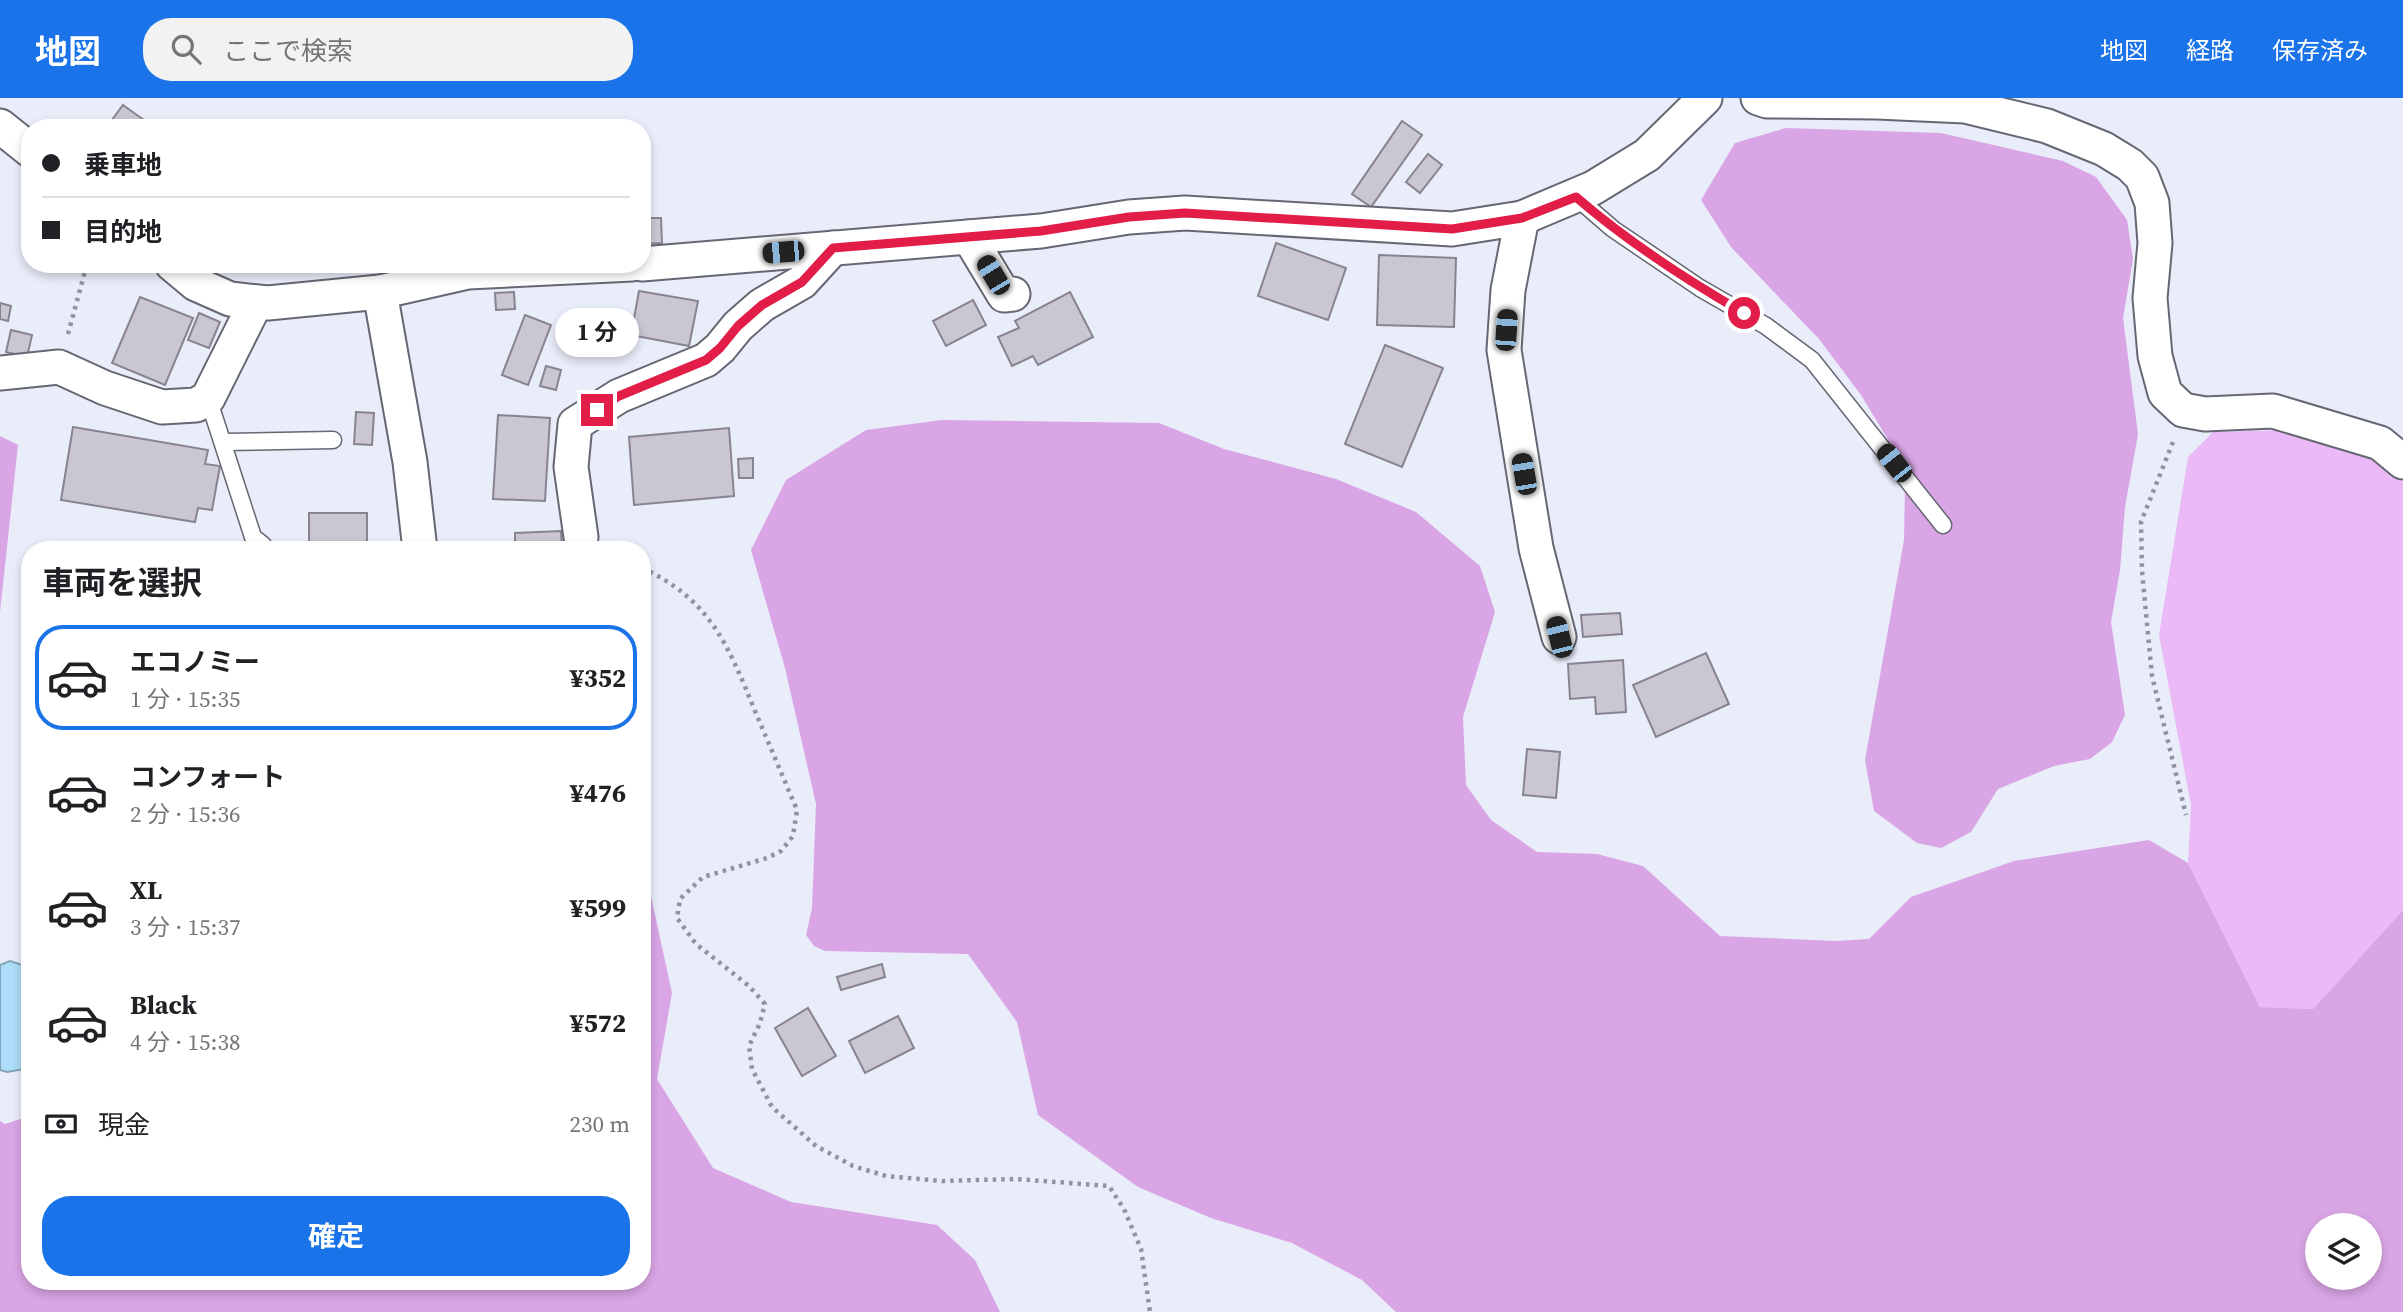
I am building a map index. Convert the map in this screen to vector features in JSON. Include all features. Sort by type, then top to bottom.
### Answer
[{"type":"street","points":[[651,263],[1041,231],[1129,217],[1185,213],[1452,229],[1522,218],[1576,197],[1647,155],[1705,98]]},
{"type":"street","points":[[1758,98],[1768,101],[1965,106],[2047,126],[2104,149],[2130,165],[2142,177],[2152,204],[2155,243],[2151,298],[2155,356],[2165,393],[2183,410],[2205,414],[2273,411],[2379,443],[2403,461]]},
{"type":"street","points":[[0,126],[21,143]]},
{"type":"street","points":[[1522,218],[1508,290],[1504,350],[1536,548],[1559,637]]},
{"type":"street","points":[[969,237],[1004,295],[1013,294]]},
{"type":"street","points":[[581,537],[571,467],[575,424],[619,396],[706,360],[762,305],[802,282],[833,248]]},
{"type":"street","points":[[183,273],[196,284],[230,299],[268,303],[380,292],[464,273]]},
{"type":"street","points":[[380,292],[410,462],[419,541]]},
{"type":"street","points":[[0,373],[59,367],[106,388],[162,407],[196,405],[208,398],[256,302]]},
{"type":"lane","points":[[1576,197],[1613,229],[1700,288],[1778,333],[1812,360],[1943,525]]},
{"type":"lane","points":[[208,398],[253,537],[258,541]]},
{"type":"lane","points":[[224,442],[333,440]]},
{"type":"path","points":[[59,367],[85,273]]},
{"type":"path","points":[[2183,410],[2167,460],[2141,522],[2141,571],[2152,676],[2186,815]]},
{"type":"path","points":[[651,572],[685,593],[707,615],[729,648],[797,810],[793,836],[781,851],[767,858],[703,877],[680,899],[677,918],[696,944],[749,986],[765,1004],[749,1046],[752,1069],[772,1107],[816,1146],[853,1166],[886,1175],[943,1181],[1016,1179],[1109,1186],[1124,1209],[1141,1249],[1150,1312]]},
{"type":"shaded area","points":[[1786,128],[1941,133],[2063,161],[2096,177],[2127,220],[2133,259],[2123,318],[2138,434],[2125,507],[2120,570],[2111,622],[2125,715],[2112,742],[2090,759],[2054,766],[1998,789],[1971,832],[1941,848],[1917,843],[1874,811],[1865,760],[1904,540],[1905,488],[1887,438],[1861,395],[1819,339],[1731,247],[1701,200],[1735,143]]},
{"type":"shaded area","points":[[942,420],[1159,423],[1224,449],[1336,479],[1416,512],[1480,566],[1495,612],[1463,717],[1466,785],[1491,820],[1537,852],[1597,854],[1643,866],[1720,936],[1836,941],[1869,939],[1911,897],[2014,861],[2149,840],[2188,863],[2260,1007],[2313,1009],[2403,910],[2403,1312],[1396,1312],[1362,1280],[1292,1243],[1211,1218],[1138,1187],[1038,1115],[1017,1022],[968,954],[825,951],[814,946],[806,935],[812,908],[816,804],[785,668],[751,550],[786,480],[866,430]]},
{"type":"shaded area","points":[[2284,430],[2384,462],[2403,482],[2403,910],[2313,1009],[2260,1007],[2188,863],[2191,805],[2159,635],[2188,457],[2213,432]]},
{"type":"shaded area","points":[[0,436],[18,445],[0,612]]},
{"type":"shaded area","points":[[651,896],[672,993],[657,1079],[713,1168],[791,1202],[937,1225],[975,1260],[1000,1312],[0,1312],[0,1121],[5,1124],[21,1119],[21,1290],[651,1290]]},
{"type":"water","points":[[10,961],[21,965],[21,1070],[7,1072],[0,1070],[0,965]]},
{"type":"building","points":[[123,105],[142,119],[113,119]]},
{"type":"building","points":[[1402,121],[1422,135],[1371,207],[1352,194]]},
{"type":"building","points":[[1428,154],[1442,165],[1420,193],[1406,182]]},
{"type":"building","points":[[651,218],[661,218],[662,243],[651,244]]},
{"type":"building","points":[[1276,243],[1346,268],[1328,320],[1258,296]]},
{"type":"building","points":[[1379,255],[1456,258],[1454,327],[1377,325]]},
{"type":"building","points":[[639,291],[698,301],[689,346],[631,335]]},
{"type":"building","points":[[514,292],[515,309],[496,310],[495,293]]},
{"type":"building","points":[[1070,292],[1093,337],[1038,365],[1033,356],[1012,366],[998,337],[1019,328],[1015,321]]},
{"type":"building","points":[[140,297],[193,318],[165,385],[112,363]]},
{"type":"building","points":[[973,300],[986,325],[946,346],[933,321]]},
{"type":"building","points":[[0,303],[11,306],[8,321],[0,319]]},
{"type":"building","points":[[199,313],[220,322],[209,348],[188,340]]},
{"type":"building","points":[[525,315],[551,325],[528,385],[502,375]]},
{"type":"building","points":[[11,330],[32,335],[27,357],[6,352]]},
{"type":"building","points":[[1385,345],[1443,368],[1402,467],[1345,444]]},
{"type":"building","points":[[546,366],[561,370],[556,390],[540,386]]},
{"type":"building","points":[[356,412],[374,413],[372,445],[354,444]]},
{"type":"building","points":[[498,415],[550,418],[545,501],[493,499]]},
{"type":"building","points":[[73,427],[208,450],[205,464],[220,466],[212,510],[198,508],[195,522],[61,500]]},
{"type":"building","points":[[729,428],[734,496],[634,505],[629,437]]},
{"type":"building","points":[[753,458],[753,478],[739,478],[738,459]]},
{"type":"building","points":[[309,513],[367,513],[367,541],[309,541]]},
{"type":"building","points":[[561,531],[562,541],[515,541],[515,533]]},
{"type":"building","points":[[1620,613],[1622,634],[1583,637],[1581,615]]},
{"type":"building","points":[[1706,653],[1729,704],[1656,737],[1633,685]]},
{"type":"building","points":[[1623,660],[1626,712],[1596,714],[1595,697],[1570,699],[1568,664]]},
{"type":"building","points":[[1527,749],[1560,752],[1556,798],[1523,795]]},
{"type":"building","points":[[882,964],[885,977],[841,990],[837,977]]},
{"type":"building","points":[[808,1008],[836,1056],[802,1076],[775,1028]]},
{"type":"building","points":[[898,1016],[914,1048],[865,1073],[849,1041]]},
{"type":"route","points":[[597,410],[619,396],[706,360],[762,305],[802,282],[833,248],[1041,231],[1129,217],[1185,213],[1452,229],[1522,218],[1576,197],[1613,229],[1700,288],[1744,313]]}]
